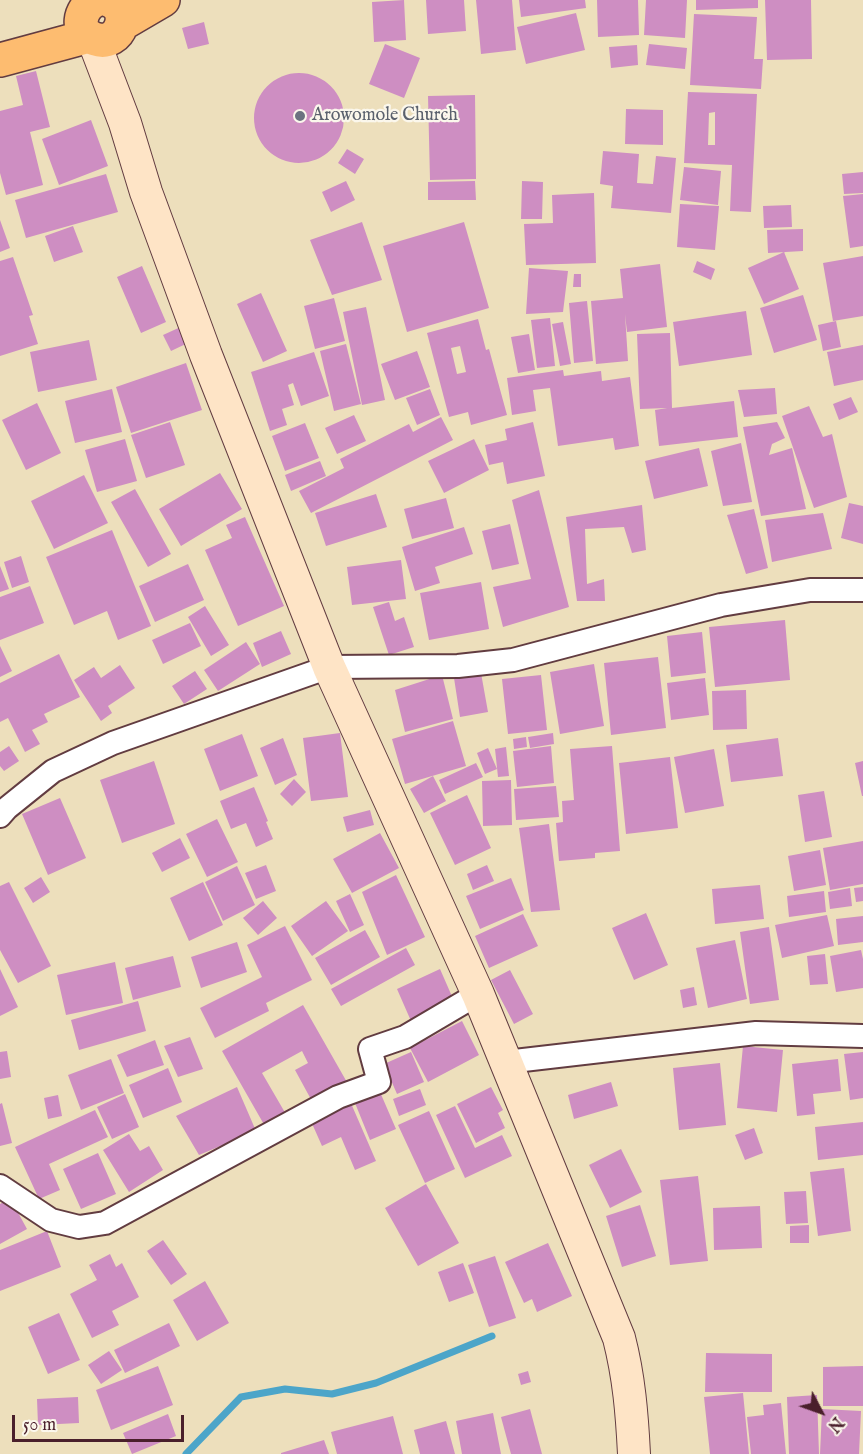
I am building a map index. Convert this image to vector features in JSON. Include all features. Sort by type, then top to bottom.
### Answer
[{"type":"main road","points":[[0,56],[103,12],[163,0]]},
{"type":"main road","points":[[0,60],[103,12]]},
{"type":"main road","points":[[103,12],[125,123],[146,192],[206,355],[329,667],[478,994],[619,1338],[631,1400],[634,1454]]},
{"type":"street","points":[[2,809],[52,771],[113,743],[329,667],[458,666],[513,660],[722,605],[810,590],[863,590]]},
{"type":"street","points":[[0,1186],[51,1220],[79,1227],[105,1223],[338,1097],[380,1082],[370,1049],[405,1037],[478,994]]},
{"type":"street","points":[[506,1062],[756,1033],[863,1036]]},
{"type":"building","points":[[404,0],[406,40],[374,42],[372,2]]},
{"type":"building","points":[[426,0],[464,0],[466,31],[428,34]]},
{"type":"building","points":[[476,0],[512,0],[516,50],[481,54]]},
{"type":"building","points":[[519,0],[585,0],[586,8],[521,17]]},
{"type":"building","points":[[597,0],[638,0],[639,35],[598,37]]},
{"type":"building","points":[[646,0],[687,0],[685,38],[644,35]]},
{"type":"building","points":[[696,0],[758,0],[758,8],[696,10]]},
{"type":"building","points":[[765,0],[811,0],[812,59],[767,60]]},
{"type":"building","points":[[576,13],[585,50],[526,64],[517,27]]},
{"type":"building","points":[[694,14],[757,17],[754,59],[763,59],[761,89],[690,85]]},
{"type":"building","points":[[204,22],[209,44],[188,49],[182,28]]},
{"type":"building","points":[[385,44],[420,58],[404,98],[369,84]]},
{"type":"building","points":[[649,44],[687,48],[685,69],[646,65]]},
{"type":"building","points":[[637,45],[638,65],[611,68],[609,47]]},
{"type":"building","points":[[36,71],[50,127],[30,132],[43,185],[6,195],[0,173],[0,111],[23,105],[16,76]]},
{"type":"building","points":[[299,73],[316,77],[331,86],[340,101],[344,118],[340,135],[331,150],[316,159],[299,163],[282,159],[267,150],[258,135],[254,118],[258,101],[267,86],[282,77]]},
{"type":"building","points":[[688,92],[757,94],[751,212],[730,211],[732,165],[684,163]],"holes":[[[715,112],[715,145],[708,145],[709,113]]]},
{"type":"building","points":[[475,95],[476,179],[430,180],[428,96]]},
{"type":"building","points":[[626,109],[663,110],[663,145],[625,144]]},
{"type":"building","points":[[91,120],[108,166],[59,185],[42,139]]},
{"type":"building","points":[[347,149],[364,159],[355,174],[338,163]]},
{"type":"building","points":[[603,151],[639,154],[637,183],[653,184],[656,156],[676,158],[671,213],[611,208],[613,186],[600,184]]},
{"type":"building","points":[[684,167],[721,171],[718,205],[680,200]]},
{"type":"building","points":[[863,172],[863,193],[844,194],[842,174]]},
{"type":"building","points":[[106,174],[118,212],[26,238],[15,200]]},
{"type":"building","points":[[346,181],[355,200],[331,212],[322,192]]},
{"type":"building","points":[[475,181],[476,200],[428,200],[428,182]]},
{"type":"building","points":[[522,181],[543,182],[542,219],[521,219]]},
{"type":"building","points":[[594,193],[596,263],[526,265],[524,224],[553,223],[552,195]]},
{"type":"building","points":[[863,194],[863,246],[850,248],[843,196]]},
{"type":"building","points":[[680,204],[719,206],[715,250],[677,247]]},
{"type":"building","points":[[791,205],[792,227],[764,228],[763,206]]},
{"type":"building","points":[[0,220],[10,248],[0,252]]},
{"type":"building","points":[[362,222],[382,280],[332,295],[310,240]]},
{"type":"building","points":[[464,222],[489,308],[407,332],[383,246]]},
{"type":"building","points":[[73,226],[83,252],[54,262],[45,236]]},
{"type":"building","points":[[803,229],[803,251],[768,253],[767,230]]},
{"type":"building","points":[[784,252],[799,289],[764,304],[748,268]]},
{"type":"building","points":[[863,256],[863,316],[833,321],[823,263]]},
{"type":"building","points":[[13,257],[33,315],[29,316],[38,344],[0,356],[0,261]]},
{"type":"building","points":[[697,261],[715,269],[711,280],[693,272]]},
{"type":"building","points":[[660,264],[667,327],[627,332],[625,314],[628,361],[596,364],[591,301],[623,298],[620,269]]},
{"type":"building","points":[[142,266],[166,322],[141,333],[117,277]]},
{"type":"building","points":[[529,268],[568,271],[563,312],[526,314]]},
{"type":"building","points":[[574,274],[581,274],[581,287],[573,287]]},
{"type":"building","points":[[261,293],[287,351],[263,362],[237,304]]},
{"type":"building","points":[[803,295],[817,340],[774,353],[760,308]]},
{"type":"building","points":[[334,298],[345,341],[315,349],[304,306]]},
{"type":"building","points":[[587,301],[593,361],[574,363],[569,303]]},
{"type":"building","points":[[366,307],[385,400],[362,405],[343,312]]},
{"type":"building","points":[[746,311],[752,355],[679,366],[673,322]]},
{"type":"building","points":[[550,318],[555,366],[537,368],[531,320]]},
{"type":"building","points":[[478,319],[486,350],[489,349],[507,415],[471,425],[468,412],[449,417],[427,333]],"holes":[[[460,346],[466,372],[457,374],[451,348]]]},
{"type":"building","points":[[836,321],[841,347],[823,351],[818,325]]},
{"type":"building","points":[[563,322],[571,364],[560,366],[552,324]]},
{"type":"building","points":[[185,325],[192,341],[171,351],[163,335]]},
{"type":"building","points":[[670,333],[672,408],[734,401],[738,437],[659,446],[655,410],[667,408],[640,409],[637,334]]},
{"type":"building","points":[[529,334],[535,370],[518,373],[511,337]]},
{"type":"building","points":[[89,340],[97,380],[38,392],[30,352]]},
{"type":"building","points":[[346,344],[361,404],[334,411],[320,351]]},
{"type":"building","points":[[863,345],[863,380],[834,386],[827,352]]},
{"type":"building","points":[[417,351],[430,387],[395,400],[381,364]]},
{"type":"building","points":[[314,352],[329,396],[301,406],[293,383],[288,385],[294,405],[282,409],[287,425],[270,431],[251,372]]},
{"type":"building","points":[[186,363],[202,410],[131,433],[116,387]]},
{"type":"building","points":[[563,370],[564,376],[601,371],[602,381],[630,377],[639,446],[615,450],[613,438],[558,446],[550,388],[533,390],[536,411],[512,415],[507,378]]},
{"type":"building","points":[[775,388],[777,414],[744,417],[738,390]]},
{"type":"building","points":[[112,389],[122,432],[75,443],[65,401]]},
{"type":"building","points":[[430,389],[440,415],[417,425],[406,398]]},
{"type":"building","points":[[851,397],[858,412],[839,420],[833,404]]},
{"type":"building","points":[[37,403],[61,453],[26,470],[2,420]]},
{"type":"building","points":[[809,406],[823,437],[832,434],[847,497],[814,508],[782,416]]},
{"type":"building","points":[[354,415],[366,441],[337,454],[325,428]]},
{"type":"building","points":[[441,417],[453,440],[311,513],[299,491],[344,468],[340,459],[409,424],[413,432]]},
{"type":"building","points":[[170,422],[185,465],[146,478],[131,435]]},
{"type":"building","points":[[533,422],[545,476],[507,484],[503,462],[489,465],[485,445],[507,440],[505,429]]},
{"type":"building","points":[[777,422],[785,438],[772,444],[769,455],[792,448],[806,509],[761,516],[743,427]]},
{"type":"building","points":[[305,423],[319,458],[285,471],[272,436]]},
{"type":"building","points":[[125,439],[137,481],[97,492],[85,450]]},
{"type":"building","points":[[474,439],[489,470],[444,493],[428,461]]},
{"type":"building","points":[[741,443],[752,502],[723,506],[711,451]]},
{"type":"building","points":[[699,448],[708,486],[654,499],[645,461]]},
{"type":"building","points":[[320,461],[326,476],[291,491],[285,475]]},
{"type":"building","points":[[220,473],[242,509],[181,546],[159,509]]},
{"type":"building","points":[[84,475],[108,523],[54,549],[31,501]]},
{"type":"building","points":[[135,489],[171,554],[148,567],[111,502]]},
{"type":"building","points":[[539,490],[569,607],[503,627],[493,587],[531,579],[512,500]]},
{"type":"building","points":[[376,494],[387,527],[326,546],[315,513]]},
{"type":"building","points":[[446,498],[454,528],[412,539],[404,509]]},
{"type":"building","points":[[849,503],[863,506],[863,544],[841,538]]},
{"type":"building","points":[[642,505],[646,550],[632,553],[624,527],[585,529],[587,584],[604,579],[605,601],[577,601],[566,517]]},
{"type":"building","points":[[754,509],[768,568],[746,574],[727,515]]},
{"type":"building","points":[[823,513],[832,549],[772,562],[765,520]]},
{"type":"building","points":[[245,517],[284,606],[238,626],[205,550],[232,538],[226,525]]},
{"type":"building","points":[[510,524],[519,564],[492,570],[482,531]]},
{"type":"building","points":[[464,527],[473,554],[435,567],[440,583],[415,591],[402,547]]},
{"type":"building","points":[[112,530],[151,626],[118,640],[107,611],[74,625],[46,557]]},
{"type":"building","points":[[21,556],[29,582],[12,588],[4,562]]},
{"type":"building","points":[[401,560],[406,599],[352,605],[347,567]]},
{"type":"building","points":[[188,564],[204,600],[155,622],[139,586]]},
{"type":"building","points":[[0,566],[9,589],[0,592]]},
{"type":"building","points":[[481,582],[489,629],[429,640],[420,593]]},
{"type":"building","points":[[30,586],[44,623],[0,640],[0,597]]},
{"type":"building","points":[[389,602],[395,621],[404,617],[414,647],[389,655],[373,607]]},
{"type":"building","points":[[205,606],[229,645],[211,656],[188,617]]},
{"type":"building","points":[[785,620],[790,680],[715,687],[709,627]]},
{"type":"building","points":[[190,623],[201,646],[163,664],[152,640]]},
{"type":"building","points":[[281,631],[291,654],[262,667],[253,643]]},
{"type":"building","points":[[702,632],[706,673],[671,677],[667,636]]},
{"type":"building","points":[[246,642],[260,664],[218,691],[204,670]]},
{"type":"building","points":[[0,646],[12,671],[0,677]]},
{"type":"building","points":[[59,654],[80,697],[44,714],[48,722],[32,730],[40,744],[25,752],[8,718],[0,722],[0,683]]},
{"type":"building","points":[[658,657],[666,728],[611,735],[604,663]]},
{"type":"building","points":[[594,664],[604,726],[560,734],[550,672]]},
{"type":"building","points":[[120,665],[135,688],[108,706],[112,713],[101,721],[74,680],[94,667],[101,678]]},
{"type":"building","points":[[195,671],[207,689],[184,704],[172,686]]},
{"type":"building","points":[[481,673],[488,712],[460,717],[454,678]]},
{"type":"building","points":[[442,675],[453,719],[405,732],[395,690]]},
{"type":"building","points":[[541,675],[547,730],[508,734],[502,679]]},
{"type":"building","points":[[705,678],[709,715],[671,720],[667,683]]},
{"type":"building","points":[[746,690],[747,729],[713,730],[712,691]]},
{"type":"building","points":[[453,721],[466,766],[405,784],[392,739]]},
{"type":"building","points":[[340,733],[348,797],[311,801],[303,738]]},
{"type":"building","points":[[553,733],[554,744],[530,748],[528,737]]},
{"type":"building","points":[[242,734],[258,776],[220,791],[204,749]]},
{"type":"building","points":[[526,737],[527,747],[514,749],[513,739]]},
{"type":"building","points":[[283,738],[297,775],[275,785],[260,748]]},
{"type":"building","points":[[778,738],[783,776],[731,782],[726,745]]},
{"type":"building","points":[[9,746],[19,761],[4,771],[0,766],[0,752]]},
{"type":"building","points":[[551,746],[554,783],[517,787],[513,751]]},
{"type":"building","points":[[612,746],[620,851],[595,853],[595,858],[559,861],[556,823],[563,822],[562,801],[574,800],[570,749]]},
{"type":"building","points":[[506,747],[509,776],[498,777],[495,749]]},
{"type":"building","points":[[488,748],[497,769],[485,774],[477,753]]},
{"type":"building","points":[[714,749],[724,806],[685,813],[674,757]]},
{"type":"building","points":[[670,757],[678,828],[626,834],[619,763]]},
{"type":"building","points":[[154,761],[175,824],[122,843],[100,780]]},
{"type":"building","points":[[863,761],[863,796],[862,796],[855,763]]},
{"type":"building","points":[[476,763],[483,777],[445,794],[439,780]]},
{"type":"building","points":[[433,776],[446,801],[424,813],[410,789]]},
{"type":"building","points":[[294,779],[306,792],[292,806],[280,794]]},
{"type":"building","points":[[511,780],[512,825],[483,826],[482,781]]},
{"type":"building","points":[[556,786],[559,817],[516,820],[514,789]]},
{"type":"building","points":[[254,787],[273,839],[256,847],[246,823],[231,829],[220,801]]},
{"type":"building","points":[[824,791],[832,837],[805,842],[798,795]]},
{"type":"building","points":[[467,795],[491,848],[455,865],[430,813]]},
{"type":"building","points":[[60,798],[86,858],[48,875],[22,814]]},
{"type":"building","points":[[370,810],[374,825],[347,832],[343,817]]},
{"type":"building","points":[[217,819],[238,862],[207,877],[186,834]]},
{"type":"building","points":[[549,824],[560,910],[531,912],[519,828]]},
{"type":"building","points":[[380,833],[399,868],[352,893],[333,859]]},
{"type":"building","points":[[180,838],[190,858],[162,872],[152,853]]},
{"type":"building","points":[[863,841],[863,884],[830,890],[823,848]]},
{"type":"building","points":[[820,850],[826,885],[794,891],[788,856]]},
{"type":"building","points":[[266,865],[276,891],[256,899],[245,873]]},
{"type":"building","points":[[487,865],[494,881],[473,890],[467,874]]},
{"type":"building","points":[[237,866],[255,905],[223,921],[205,882]]},
{"type":"building","points":[[396,875],[425,937],[387,955],[362,892]]},
{"type":"building","points":[[41,877],[50,892],[33,903],[24,888]]},
{"type":"building","points":[[511,878],[524,910],[480,929],[466,896]]},
{"type":"building","points":[[9,882],[51,966],[18,983],[0,950],[0,886]]},
{"type":"building","points":[[203,882],[223,925],[189,941],[170,898]]},
{"type":"building","points":[[760,885],[764,919],[715,924],[712,889]]},
{"type":"building","points":[[863,887],[863,901],[856,902],[854,888]]},
{"type":"building","points":[[850,888],[852,906],[830,909],[828,892]]},
{"type":"building","points":[[824,891],[826,912],[789,917],[787,896]]},
{"type":"building","points":[[350,894],[364,925],[350,932],[336,901]]},
{"type":"building","points":[[263,901],[277,918],[258,935],[243,918]]},
{"type":"building","points":[[326,901],[348,931],[312,956],[291,926]]},
{"type":"building","points":[[646,913],[668,965],[634,980],[612,928]]},
{"type":"building","points":[[523,914],[538,946],[489,968],[475,936]]},
{"type":"building","points":[[827,915],[834,946],[782,958],[775,925]]},
{"type":"building","points":[[863,916],[863,942],[838,945],[836,919]]},
{"type":"building","points":[[285,926],[312,980],[266,1003],[269,1011],[215,1038],[200,1008],[262,977],[247,945]]},
{"type":"building","points":[[769,927],[779,1000],[750,1004],[740,932]]},
{"type":"building","points":[[365,930],[380,957],[331,985],[315,958]]},
{"type":"building","points":[[735,940],[747,999],[708,1008],[696,948]]},
{"type":"building","points":[[237,942],[247,972],[201,988],[191,957]]},
{"type":"building","points":[[406,948],[415,965],[341,1006],[331,989]]},
{"type":"building","points":[[861,950],[863,988],[836,992],[830,956]]},
{"type":"building","points":[[825,954],[828,984],[810,985],[807,956]]},
{"type":"building","points":[[173,956],[181,987],[133,1000],[125,968]]},
{"type":"building","points":[[115,962],[123,1003],[66,1015],[57,975]]},
{"type":"building","points":[[0,969],[18,1007],[0,1016]]},
{"type":"building","points":[[440,969],[454,1001],[411,1021],[397,989]]},
{"type":"building","points":[[510,970],[533,1014],[514,1024],[491,980]]},
{"type":"building","points":[[694,987],[697,1005],[683,1008],[680,990]]},
{"type":"building","points":[[138,1001],[146,1031],[79,1050],[71,1020]]},
{"type":"building","points":[[303,1005],[348,1084],[313,1103],[295,1070],[308,1063],[302,1051],[262,1073],[287,1116],[266,1128],[222,1051]]},
{"type":"building","points":[[462,1021],[479,1055],[428,1082],[410,1048]]},
{"type":"building","points":[[190,1037],[203,1069],[178,1077],[164,1046]]},
{"type":"building","points":[[155,1040],[164,1065],[127,1077],[117,1055]]},
{"type":"building","points":[[743,1046],[783,1050],[777,1112],[737,1108]]},
{"type":"building","points":[[7,1051],[11,1077],[0,1079],[0,1052]]},
{"type":"building","points":[[411,1052],[424,1082],[397,1094],[384,1064]]},
{"type":"building","points":[[863,1052],[863,1098],[850,1100],[844,1054]]},
{"type":"building","points":[[111,1059],[124,1093],[81,1110],[68,1075]]},
{"type":"building","points":[[838,1059],[841,1091],[813,1094],[815,1114],[797,1116],[792,1064]]},
{"type":"building","points":[[720,1063],[726,1125],[679,1130],[673,1068]]},
{"type":"building","points":[[168,1068],[182,1102],[143,1118],[129,1085]]},
{"type":"building","points":[[611,1082],[618,1106],[574,1119],[568,1095]]},
{"type":"building","points":[[237,1087],[256,1131],[199,1155],[176,1116]]},
{"type":"building","points":[[491,1087],[503,1110],[498,1113],[505,1128],[476,1143],[457,1104]]},
{"type":"building","points":[[420,1089],[426,1105],[399,1116],[393,1099]]},
{"type":"building","points":[[380,1092],[396,1129],[370,1140],[355,1103]]},
{"type":"building","points":[[125,1094],[139,1127],[112,1139],[97,1107]]},
{"type":"building","points":[[58,1095],[62,1116],[48,1119],[44,1098]]},
{"type":"building","points":[[350,1101],[376,1161],[355,1170],[341,1137],[322,1146],[310,1119]]},
{"type":"building","points":[[2,1103],[12,1143],[0,1146],[0,1104]]},
{"type":"building","points":[[455,1106],[475,1148],[502,1135],[512,1156],[465,1178],[436,1115]]},
{"type":"building","points":[[95,1110],[108,1137],[49,1164],[60,1190],[39,1199],[15,1147]]},
{"type":"building","points":[[429,1111],[455,1169],[425,1183],[398,1125]]},
{"type":"building","points":[[863,1122],[863,1155],[818,1160],[815,1127]]},
{"type":"building","points":[[754,1128],[763,1153],[745,1160],[735,1135]]},
{"type":"building","points":[[129,1134],[140,1151],[149,1146],[163,1170],[129,1192],[103,1150]]},
{"type":"building","points":[[621,1149],[642,1192],[610,1208],[589,1165]]},
{"type":"building","points":[[98,1153],[116,1194],[81,1209],[63,1169]]},
{"type":"building","points":[[844,1168],[851,1231],[818,1236],[810,1172]]},
{"type":"building","points":[[698,1176],[708,1261],[670,1265],[660,1180]]},
{"type":"building","points":[[426,1184],[459,1243],[418,1266],[385,1208]]},
{"type":"building","points":[[806,1191],[808,1223],[786,1224],[784,1192]]},
{"type":"building","points":[[10,1198],[27,1229],[0,1244],[0,1204]]},
{"type":"building","points":[[640,1205],[656,1256],[622,1267],[606,1216]]},
{"type":"building","points":[[760,1206],[762,1248],[714,1250],[713,1208]]},
{"type":"building","points":[[809,1225],[809,1243],[790,1243],[790,1226]]},
{"type":"building","points":[[47,1231],[61,1267],[0,1291],[0,1250]]},
{"type":"building","points":[[163,1240],[187,1274],[171,1285],[147,1251]]},
{"type":"building","points":[[548,1243],[572,1296],[537,1312],[532,1299],[524,1303],[505,1262]]},
{"type":"building","points":[[110,1254],[116,1267],[122,1263],[139,1297],[112,1311],[119,1325],[92,1338],[70,1294],[97,1280],[89,1265]]},
{"type":"building","points":[[495,1256],[516,1318],[489,1327],[468,1265]]},
{"type":"building","points":[[463,1263],[474,1293],[449,1302],[438,1272]]},
{"type":"building","points":[[205,1281],[229,1323],[197,1341],[173,1300]]},
{"type":"building","points":[[59,1313],[80,1360],[48,1374],[28,1327]]},
{"type":"building","points":[[169,1323],[180,1346],[125,1373],[114,1350]]},
{"type":"building","points":[[109,1351],[122,1370],[101,1384],[88,1365]]},
{"type":"building","points":[[706,1353],[772,1354],[772,1392],[705,1392]]},
{"type":"building","points":[[158,1366],[173,1405],[111,1430],[96,1390]]},
{"type":"building","points":[[863,1366],[863,1406],[823,1406],[823,1367]]},
{"type":"building","points":[[528,1371],[531,1382],[521,1385],[518,1374]]},
{"type":"building","points":[[743,1393],[749,1454],[710,1454],[704,1397]]},
{"type":"building","points":[[817,1395],[819,1454],[789,1454],[787,1397]]},
{"type":"building","points":[[78,1397],[79,1423],[38,1425],[37,1399]]},
{"type":"building","points":[[781,1403],[786,1454],[751,1454],[747,1417],[764,1415],[763,1405]]},
{"type":"building","points":[[530,1409],[542,1454],[511,1454],[501,1417]]},
{"type":"building","points":[[822,1409],[861,1411],[859,1454],[820,1454]]},
{"type":"building","points":[[493,1413],[501,1454],[462,1454],[456,1421]]},
{"type":"building","points":[[168,1414],[176,1436],[132,1454],[123,1433]]},
{"type":"building","points":[[393,1416],[403,1454],[337,1454],[331,1432]]},
{"type":"building","points":[[446,1421],[455,1454],[420,1454],[414,1430]]},
{"type":"building","points":[[324,1440],[329,1454],[281,1454],[281,1453]]},
{"type":"waterway","points":[[186,1454],[241,1397],[285,1389],[332,1394],[376,1383],[492,1336]]},
{"type":"place","name":"Arowomole Church","points":[[300,116]]}]
